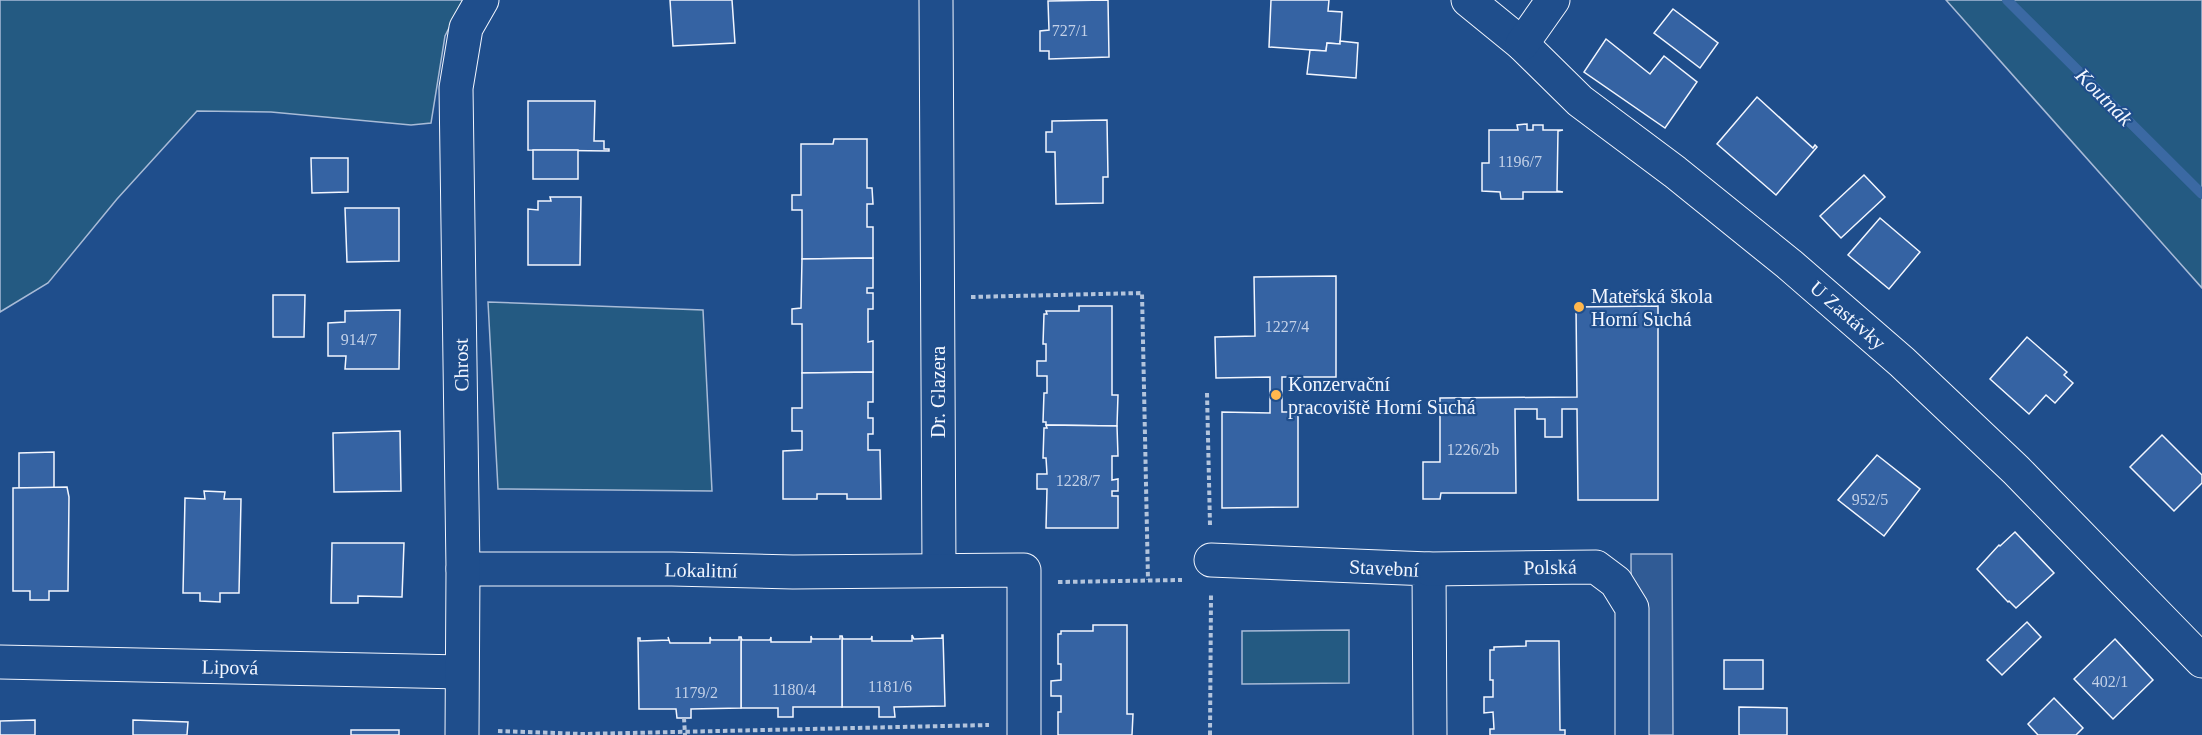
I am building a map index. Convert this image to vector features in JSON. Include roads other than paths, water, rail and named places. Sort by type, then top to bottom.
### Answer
[{"type":"street","name":"Chrost","points":[[462,733],[463,569],[456,88],[466,28],[482,0]]},
{"type":"street","name":"Dr. Glazera","points":[[936,0],[939,569]]},
{"type":"street","name":"U Zastávky","points":[[1468,0],[1522,44],[1580,101],[1701,193],[1789,264],[1902,362],[2016,470],[2202,661]]},
{"type":"street","points":[[1522,44],[1553,0]]},
{"type":"street","name":"Polská","points":[[1429,569],[1596,567],[1617,582],[1632,608],[1632,735]]},
{"type":"street","name":"Lokalitní","points":[[463,569],[672,568],[794,572],[939,569]]},
{"type":"street","points":[[939,569],[1024,570],[1024,729]]},
{"type":"street","name":"Stavební","points":[[1211,570],[1429,569],[1430,735]]},
{"type":"street","name":"Lipová","points":[[0,662],[461,672]]},
{"type":"waterway","name":"Koutnák","points":[[2007,0],[2202,194]]},
{"type":"place","name":"Mateřská škola Horní Suchá","points":[[1579,307]]},
{"type":"place","name":"Konzervační pracoviště Horní Suchá","points":[[1276,395]]}]
